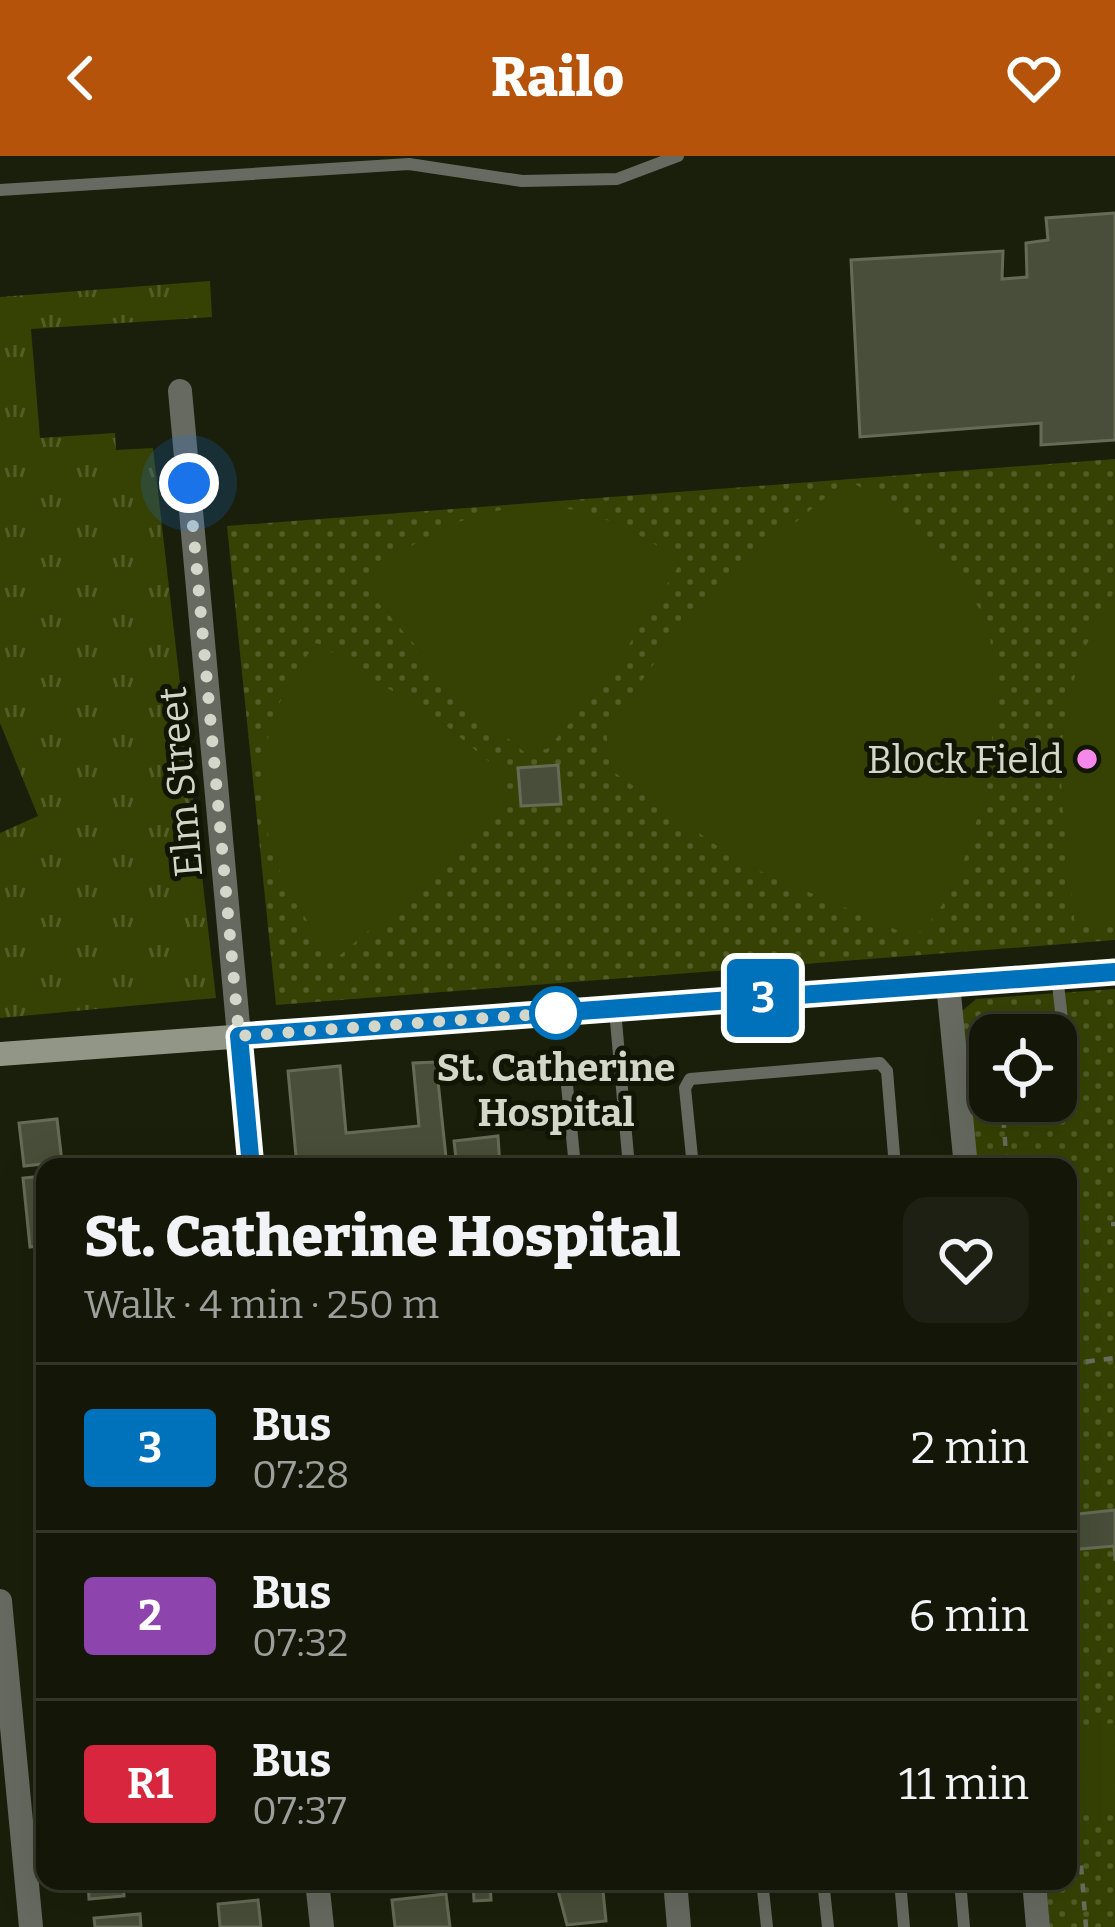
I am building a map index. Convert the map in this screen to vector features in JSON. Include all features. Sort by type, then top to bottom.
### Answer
[{"type":"street","name":"Elm Street","points":[[180,391],[250,1158]]},
{"type":"street","points":[[0,1054],[1115,972]]},
{"type":"street","points":[[948,984],[964,1158]]},
{"type":"street","points":[[0,1601],[7,1759],[31,1927]]},
{"type":"street","points":[[318,1890],[322,1927]]},
{"type":"street","points":[[676,1890],[679,1927]]},
{"type":"street","points":[[1035,1890],[1038,1927]]},
{"type":"lane","points":[[287,156],[288,172]]},
{"type":"lane","points":[[0,190],[409,164],[522,181],[617,179],[679,156]]},
{"type":"lane","points":[[1058,976],[1062,1014]]},
{"type":"lane","points":[[615,1008],[628,1158]]},
{"type":"lane","points":[[692,1158],[685,1088],[691,1079],[880,1063],[887,1072],[894,1158]]},
{"type":"lane","points":[[567,1085],[574,1158]]},
{"type":"lane","points":[[764,1890],[767,1927]]},
{"type":"lane","points":[[824,1890],[828,1927]]},
{"type":"lane","points":[[901,1890],[904,1927]]},
{"type":"lane","points":[[961,1890],[964,1927]]},
{"type":"path","points":[[1004,1122],[1006,1158]]},
{"type":"path","points":[[1077,1363],[1115,1358]]},
{"type":"path","points":[[1077,1855],[1086,1927]]},
{"type":"green space","points":[[210,281],[212,317],[31,329],[40,438],[115,433],[116,450],[153,448],[216,998],[0,1018],[0,833],[38,816],[0,723],[0,297]]},
{"type":"green space","points":[[1115,459],[1115,940],[276,1005],[227,526]]},
{"type":"green space","points":[[848,479],[889,508],[946,561],[976,602],[993,657],[991,744],[972,838],[936,914],[913,937],[741,863],[611,770],[606,730],[698,603]]},
{"type":"green space","points":[[539,505],[614,523],[681,562],[605,683],[547,749],[524,752],[463,701],[363,585],[402,553],[444,528],[489,513]]},
{"type":"green space","name":"Block Field","points":[[1115,590],[1115,924],[1075,926],[1062,792],[1066,715],[1091,635]]},
{"type":"green space","points":[[317,643],[444,724],[505,775],[507,794],[459,853],[338,957],[308,922],[286,885],[263,804],[264,762],[273,721],[290,681]]},
{"type":"green space","points":[[1115,989],[1115,1927],[1050,1927],[1047,1890],[1077,1890],[1077,1158],[975,1158],[972,1122],[1077,1122],[1077,1014],[969,1014],[969,1095],[961,1012],[976,999]]},
{"type":"green space","points":[[1114,1723],[1115,1808],[1084,1811],[1077,1727]]},
{"type":"building","points":[[1115,213],[1115,440],[1041,445],[1041,423],[860,437],[851,260],[1003,251],[1002,279],[1027,277],[1026,243],[1048,240],[1046,218]]},
{"type":"building","points":[[558,765],[561,804],[521,806],[518,768]]},
{"type":"building","points":[[436,1062],[446,1158],[296,1158],[288,1071],[340,1066],[346,1133],[419,1126],[413,1063]]},
{"type":"building","points":[[57,1119],[62,1158],[36,1158],[36,1165],[24,1166],[19,1123]]},
{"type":"building","points":[[498,1136],[499,1158],[456,1158],[454,1141]]},
{"type":"building","points":[[36,1177],[36,1246],[30,1247],[23,1178]]},
{"type":"building","points":[[1115,1510],[1115,1561],[1114,1546],[1077,1549],[1077,1514]]},
{"type":"building","points":[[88,1890],[124,1890],[124,1896],[89,1899]]},
{"type":"building","points":[[473,1890],[490,1890],[491,1900],[474,1901]]},
{"type":"building","points":[[558,1890],[603,1890],[606,1921],[567,1925]]},
{"type":"building","points":[[446,1894],[450,1927],[395,1927],[392,1900]]},
{"type":"building","points":[[258,1900],[261,1927],[220,1927],[218,1904]]},
{"type":"building","points":[[140,1914],[141,1927],[95,1927],[94,1918]]},
{"type":"bus line","name":"3","points":[[250,1158],[239,1036],[1115,972]]},
{"type":"place","name":"Block Field","points":[[1087,759]]},
{"type":"place","name":"St. Catherine Hospital","points":[[556,1013]]},
{"type":"route","points":[[189,483],[239,1036],[556,1013]]}]
